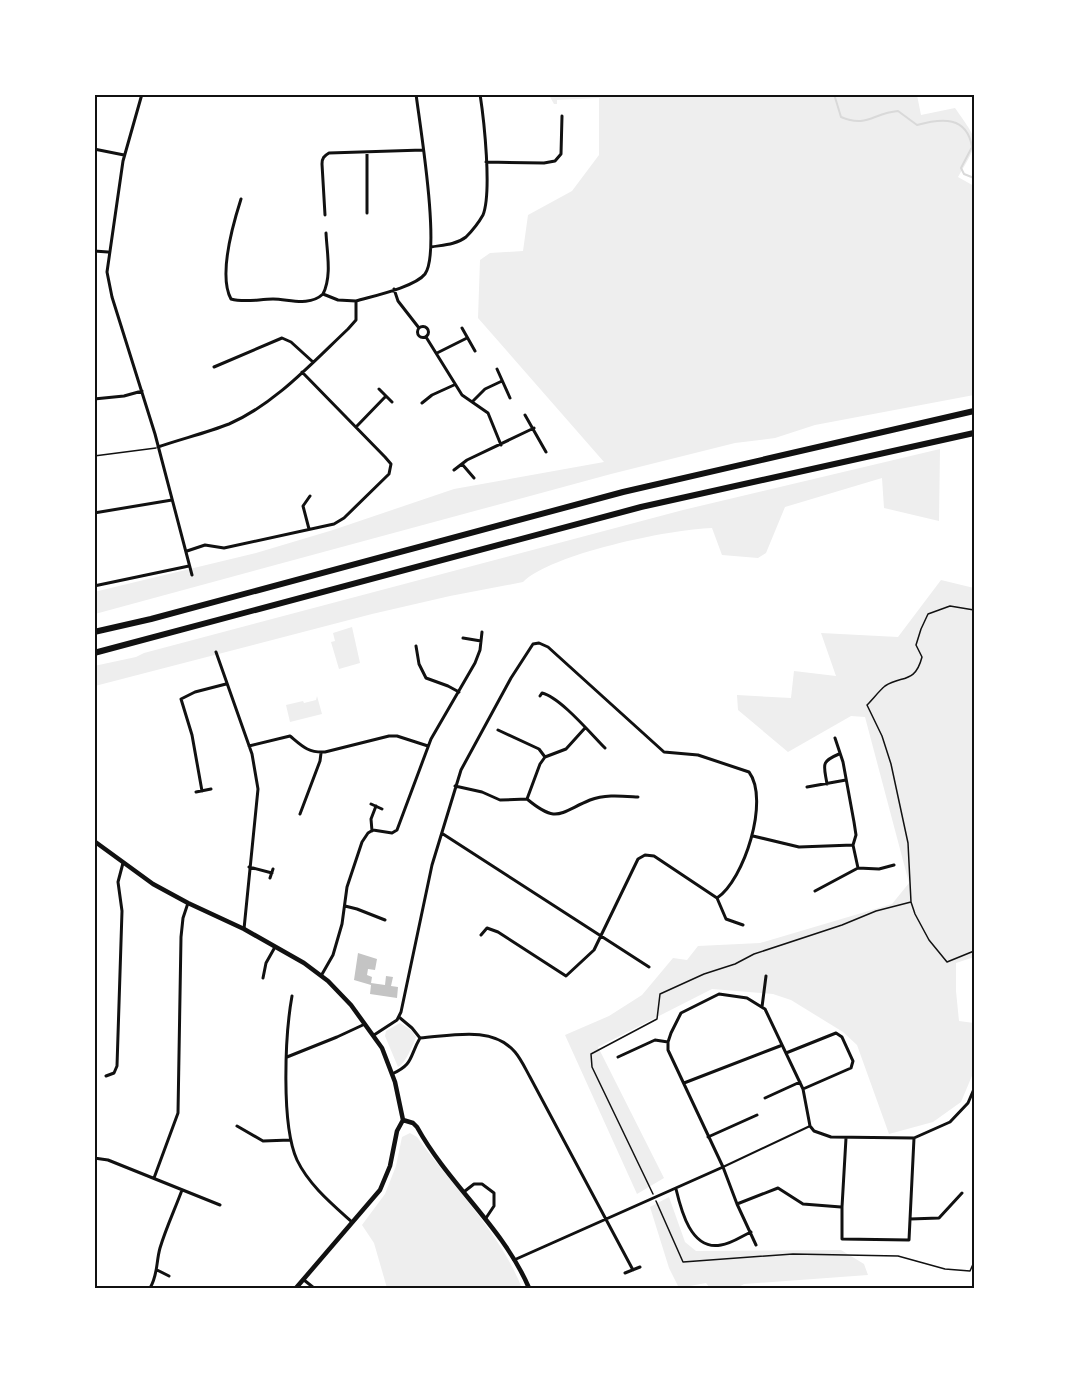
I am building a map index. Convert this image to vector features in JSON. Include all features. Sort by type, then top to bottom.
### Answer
[{"type":"highway","points":[[94,632],[151,619],[623,492],[975,411]]},
{"type":"highway","points":[[94,653],[641,507],[975,433]]},
{"type":"street","points":[[142,94],[124,155],[108,252],[108,284],[142,391],[192,575]]},
{"type":"street","points":[[322,294],[338,300],[356,301],[410,284],[424,274],[431,258],[428,187],[416,94]]},
{"type":"street","points":[[430,247],[455,243],[465,238],[482,216],[486,196],[486,162],[485,129],[480,94]]},
{"type":"street","points":[[486,162],[544,163],[555,161],[561,154],[562,116]]},
{"type":"street","points":[[94,149],[124,155]]},
{"type":"street","points":[[325,215],[322,159],[329,153],[423,150]]},
{"type":"street","points":[[367,152],[367,213]]},
{"type":"street","points":[[241,199],[226,272],[225,286],[231,299],[238,301],[275,299],[304,301],[318,298],[327,286],[326,233]]},
{"type":"street","points":[[94,251],[108,252]]},
{"type":"street","points":[[394,289],[398,301],[420,328]]},
{"type":"street","points":[[158,447],[229,423],[275,395],[356,320],[356,301]]},
{"type":"street","points":[[420,328],[427,328],[429,333],[426,337]]},
{"type":"street","points":[[420,328],[418,334],[423,338],[426,337],[462,395],[488,413],[501,445]]},
{"type":"street","points":[[462,328],[475,351]]},
{"type":"street","points":[[214,367],[282,338],[291,342],[313,362]]},
{"type":"street","points":[[437,353],[467,338]]},
{"type":"street","points":[[497,369],[510,398]]},
{"type":"street","points":[[186,551],[205,545],[224,548],[334,524],[344,518],[389,474],[391,464],[302,372]]},
{"type":"street","points":[[473,401],[485,389],[502,381]]},
{"type":"street","points":[[422,403],[432,395],[455,385]]},
{"type":"street","points":[[379,389],[392,402]]},
{"type":"street","points":[[94,399],[124,396],[142,391]]},
{"type":"street","points":[[356,427],[386,396]]},
{"type":"street","points":[[525,415],[546,452]]},
{"type":"street","points":[[454,470],[534,428]]},
{"type":"street","points":[[462,464],[474,478]]},
{"type":"street","points":[[309,529],[303,506],[310,496]]},
{"type":"street","points":[[94,513],[172,500]]},
{"type":"street","points":[[94,586],[190,566]]},
{"type":"street","points":[[321,976],[333,955],[342,924],[347,887],[362,842],[372,831],[392,833],[397,830],[428,746],[475,663],[482,632]]},
{"type":"street","points":[[463,638],[481,641]]},
{"type":"street","points":[[374,1035],[399,1017],[405,1000],[432,865],[461,770],[511,678],[533,644],[539,643],[548,647],[664,752],[698,755],[749,772],[753,777],[756,798],[753,836],[733,879],[717,898]]},
{"type":"street","points":[[416,646],[419,664],[426,678],[459,692]]},
{"type":"street","points":[[216,652],[249,746],[258,789],[244,929]]},
{"type":"street","points":[[202,791],[192,735],[181,699],[195,692],[227,684]]},
{"type":"street","points":[[540,696],[542,693],[547,694],[558,702],[605,748]]},
{"type":"street","points":[[527,798],[545,757],[566,749],[585,728]]},
{"type":"street","points":[[498,730],[539,749],[545,757]]},
{"type":"street","points":[[249,746],[290,736],[304,749],[320,752],[397,735],[428,746]]},
{"type":"street","points":[[834,738],[843,762],[856,835],[853,845],[858,868]]},
{"type":"street","points":[[300,813],[320,761],[320,752]]},
{"type":"street","points":[[826,784],[824,763],[839,754]]},
{"type":"street","points":[[807,787],[846,780]]},
{"type":"street","points":[[455,786],[482,792],[500,800],[527,798],[541,810],[553,815],[561,814],[592,799],[614,795],[638,797]]},
{"type":"street","points":[[196,792],[211,789]]},
{"type":"street","points":[[371,804],[382,809]]},
{"type":"street","points":[[372,831],[371,819],[376,806]]},
{"type":"street","points":[[443,834],[649,967]]},
{"type":"street","points":[[753,836],[799,847],[853,845]]},
{"type":"street","points":[[94,841],[153,884],[244,929],[321,976],[344,997],[382,1048],[392,1074],[403,1120],[397,1131],[387,1177],[374,1198],[296,1288]]},
{"type":"street","points":[[481,935],[487,928],[498,932],[566,976],[594,950],[638,859],[645,855],[654,856],[717,898],[726,919],[743,925]]},
{"type":"street","points":[[106,1076],[114,1073],[117,1066],[122,910],[118,882],[123,862]]},
{"type":"street","points":[[815,891],[858,868],[879,869],[894,865]]},
{"type":"street","points":[[249,867],[272,871],[270,878]]},
{"type":"street","points":[[154,1178],[177,1113],[181,937],[184,913],[188,903]]},
{"type":"street","points":[[345,906],[385,920]]},
{"type":"street","points":[[263,978],[266,963],[275,947]]},
{"type":"street","points":[[762,1007],[766,976]]},
{"type":"street","points":[[756,1245],[723,1167],[668,1050],[668,1042],[681,1013],[719,994],[747,998],[765,1009],[803,1089],[810,1126],[814,1131],[823,1134],[846,1138],[914,1138],[950,1122],[968,1103],[975,1089]]},
{"type":"street","points":[[292,996],[287,1021],[287,1100],[290,1140],[308,1179],[352,1222]]},
{"type":"street","points":[[399,1017],[420,1038]]},
{"type":"street","points":[[287,1057],[365,1024]]},
{"type":"street","points":[[786,1053],[833,1033],[842,1036],[853,1061],[851,1068],[803,1089]]},
{"type":"street","points":[[420,1038],[477,1034],[503,1042],[514,1050],[633,1270]]},
{"type":"street","points":[[392,1074],[403,1070],[408,1065],[420,1038]]},
{"type":"street","points":[[618,1057],[655,1040],[668,1042]]},
{"type":"street","points":[[684,1083],[781,1045]]},
{"type":"street","points":[[765,1098],[800,1082]]},
{"type":"street","points":[[708,1137],[757,1115]]},
{"type":"street","points":[[403,1120],[417,1127],[486,1218],[514,1260],[529,1288]]},
{"type":"street","points":[[237,1126],[263,1141],[290,1140]]},
{"type":"street","points":[[514,1260],[607,1221],[810,1126]]},
{"type":"street","points":[[846,1138],[842,1239],[909,1240],[914,1138]]},
{"type":"street","points":[[94,1158],[108,1160],[220,1205]]},
{"type":"street","points":[[465,1191],[474,1184],[482,1184],[494,1193],[494,1206],[486,1218]]},
{"type":"street","points":[[737,1204],[778,1188],[803,1204],[842,1207]]},
{"type":"street","points":[[676,1189],[680,1206],[690,1229],[699,1241],[709,1246],[721,1245],[751,1232]]},
{"type":"street","points":[[150,1288],[161,1244],[182,1190]]},
{"type":"street","points":[[910,1219],[939,1218],[962,1193]]},
{"type":"street","points":[[625,1274],[640,1267]]},
{"type":"street","points":[[156,1270],[169,1276]]},
{"type":"street","points":[[304,1280],[314,1288]]},
{"type":"lane","points":[[94,456],[158,447]]},
{"type":"path","points":[[975,610],[950,606],[928,614],[916,645],[922,657],[921,663],[911,677],[885,686],[867,705],[882,736],[891,764],[908,843],[911,902],[915,914],[929,940],[947,962],[975,951]]},
{"type":"path","points":[[911,902],[876,910],[842,925],[754,954],[660,994],[657,1019],[591,1054],[592,1067],[684,1262],[794,1254],[898,1256],[945,1269],[970,1271],[975,1262]]},
{"type":"shaded area","points":[[549,95],[917,95],[921,115],[955,108],[973,136],[974,142],[958,177],[974,186],[974,395],[815,425],[775,438],[735,443],[611,474],[95,614],[94,592],[256,553],[454,489],[604,462],[478,318],[480,260],[490,253],[523,251],[528,215],[572,191],[599,155],[599,98],[557,100],[557,104],[554,104]]},
{"type":"shaded area","points":[[940,449],[939,521],[884,508],[882,478],[785,507],[766,553],[758,558],[722,555],[712,528],[641,538],[558,562],[523,582],[372,614],[95,686],[94,666],[136,657],[683,510]]},
{"type":"shaded area","points":[[941,580],[974,588],[974,957],[956,963],[956,991],[959,1021],[974,1023],[974,1071],[961,1102],[933,1122],[889,1134],[857,1045],[843,1032],[791,1000],[773,994],[712,989],[598,1047],[664,1178],[637,1194],[565,1035],[609,1016],[642,995],[673,958],[687,960],[698,946],[760,943],[892,904],[909,883],[865,717],[851,716],[788,752],[738,710],[737,695],[791,698],[794,671],[836,676],[821,633],[898,637]]},
{"type":"shaded area","points":[[352,627],[360,663],[339,669],[331,642],[335,641],[333,633]]},
{"type":"shaded area","points":[[317,696],[322,714],[290,722],[286,705],[316,700]]},
{"type":"shaded area","points":[[400,1023],[411,1030],[416,1037],[406,1058],[398,1067],[385,1036],[386,1031]]},
{"type":"shaded area","points":[[410,1133],[417,1137],[488,1228],[501,1247],[522,1288],[387,1288],[374,1243],[362,1225],[385,1194],[396,1166],[402,1137]]},
{"type":"shaded area","points":[[669,1197],[685,1242],[696,1251],[841,1250],[864,1264],[868,1275],[744,1284],[737,1288],[710,1288],[706,1283],[679,1288],[669,1268],[650,1207]]},
{"type":"building","points":[[358,953],[377,959],[375,970],[368,969],[367,975],[372,977],[371,983],[385,985],[386,976],[393,977],[391,986],[398,987],[397,998],[370,994],[371,985],[354,980]]},
{"type":"waterway","points":[[834,94],[841,117],[850,120],[864,120],[898,111],[917,125],[935,121],[952,122],[959,125],[965,130],[972,147],[961,168],[964,174],[974,178]]}]
